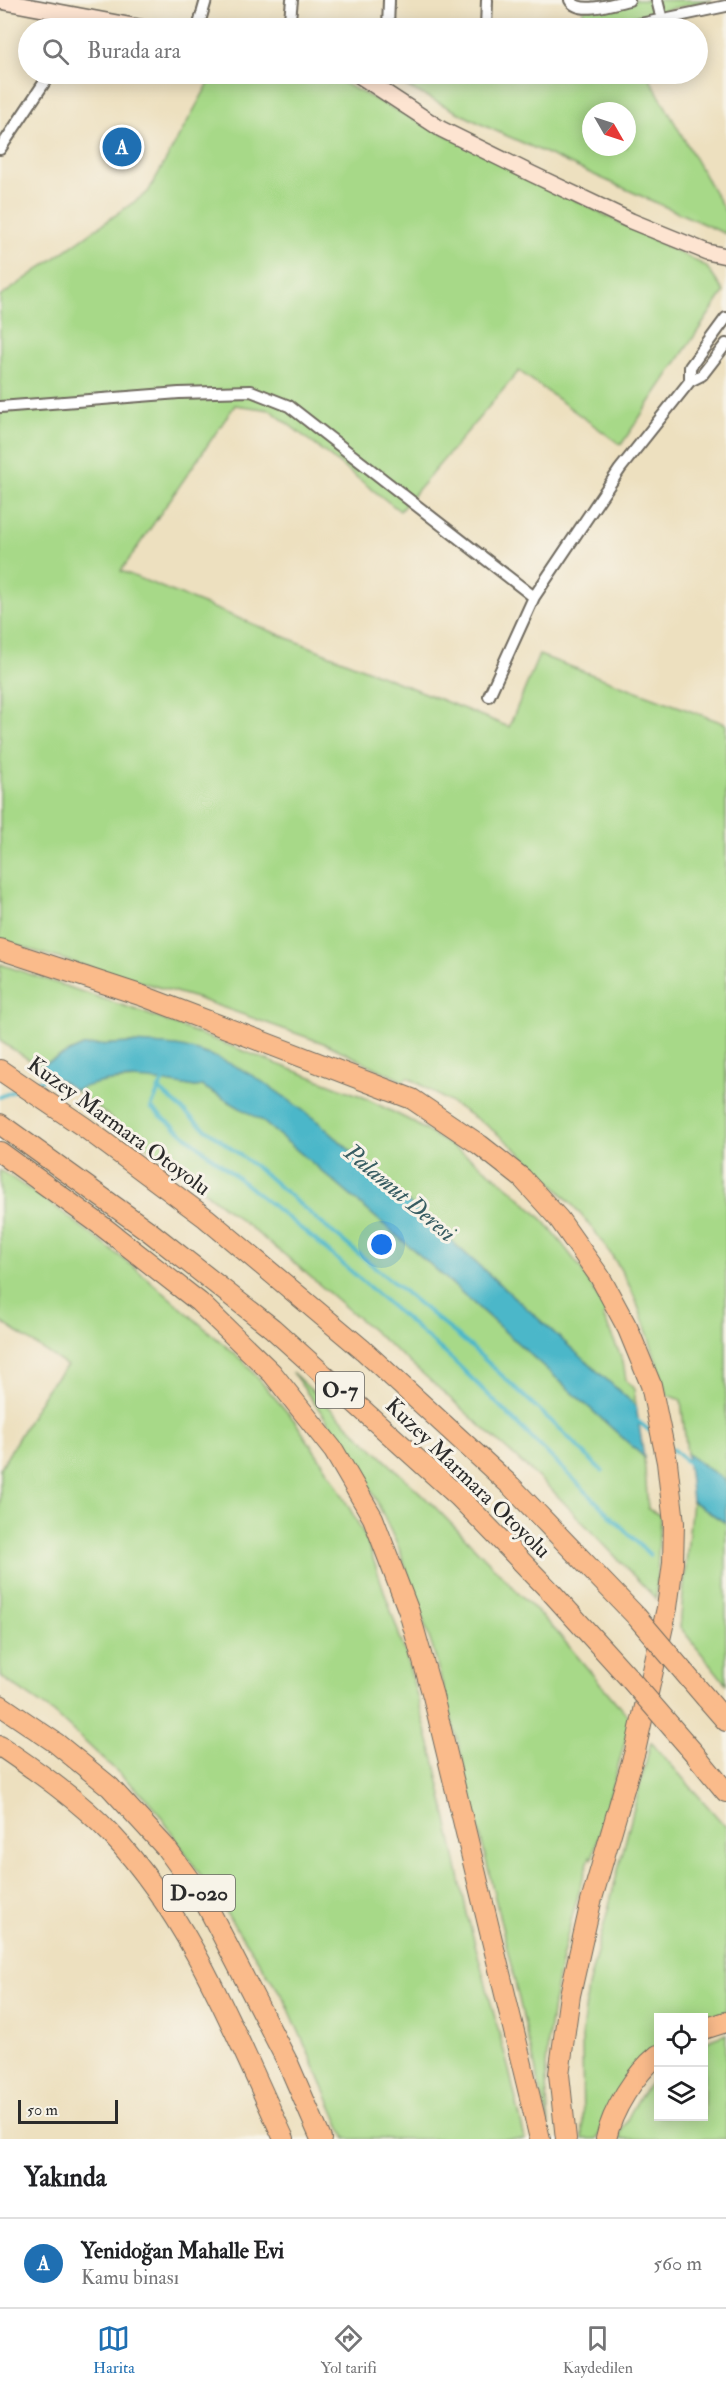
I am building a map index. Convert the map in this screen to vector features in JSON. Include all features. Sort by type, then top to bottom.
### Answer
[{"type":"highway","points":[[0,950],[143,996],[412,1099],[480,1145],[522,1178],[559,1219],[600,1277],[628,1329],[651,1385],[668,1461],[674,1522],[673,1563],[668,1608],[635,1751],[591,1902],[570,1995],[559,2074],[566,2139]]},
{"type":"highway","name":"Kuzey Marmara Otoyolu","points":[[0,1070],[84,1127],[206,1218],[363,1350],[511,1486],[636,1616],[726,1721]]},
{"type":"highway","name":"Kuzey Marmara Otoyolu","points":[[0,1124],[150,1232],[272,1328],[459,1497],[551,1592],[629,1678],[726,1792]]},
{"type":"highway","points":[[1,1153],[102,1226],[199,1302],[272,1373],[334,1451],[373,1518],[409,1612],[433,1696],[540,2139]]},
{"type":"highway","name":"D-020","points":[[0,1705],[56,1743],[110,1787],[139,1816],[172,1856],[209,1910],[288,2063],[321,2139]]},
{"type":"highway","name":"D-020","points":[[0,1746],[47,1779],[111,1834],[150,1883],[196,1952],[284,2139]]},
{"type":"highway","points":[[708,2028],[726,2022]]},
{"type":"highway","points":[[606,2139],[608,2128],[620,2104],[634,2082],[654,2060]]},
{"type":"street","points":[[201,18],[206,0]]},
{"type":"street","points":[[290,18],[292,0]]},
{"type":"street","points":[[388,18],[389,0]]},
{"type":"street","points":[[486,18],[487,0]]},
{"type":"street","points":[[570,0],[582,9],[629,0]]},
{"type":"street","points":[[657,0],[662,18]]},
{"type":"street","points":[[4,1],[65,18]]},
{"type":"street","points":[[671,18],[726,6]]},
{"type":"street","points":[[0,149],[43,84]]},
{"type":"street","points":[[372,84],[441,129],[631,221],[707,252],[726,256]]},
{"type":"street","points":[[690,381],[690,367],[726,318]]},
{"type":"street","points":[[489,696],[534,597],[620,469],[690,381],[702,375],[726,344]]},
{"type":"street","points":[[0,407],[179,393],[251,391],[289,406],[534,597]]},
{"type":"green space","points":[[584,0],[713,0],[626,18],[583,18]]},
{"type":"green space","points":[[208,84],[345,84],[706,266],[724,292],[621,445],[519,371],[400,511],[270,410],[235,405],[121,571],[509,727],[539,655],[726,724],[726,1481],[687,1454],[681,1400],[667,1395],[634,1296],[607,1249],[590,1225],[549,1180],[486,1125],[408,1077],[403,1081],[329,1045],[196,998],[0,939],[0,297],[148,192]]},
{"type":"green space","points":[[402,84],[653,84],[726,213],[726,234],[485,126]]},
{"type":"green space","points":[[0,964],[142,1012],[361,1096],[409,1120],[474,1160],[511,1189],[545,1222],[580,1267],[607,1313],[603,1316],[623,1361],[626,1380],[634,1389],[636,1406],[317,1121],[181,1047],[131,1043],[83,1046],[39,1066],[0,1041]]},
{"type":"green space","points":[[150,1078],[195,1087],[202,1086],[261,1120],[430,1264],[644,1457],[648,1509],[660,1515],[656,1599],[552,1490],[423,1374],[285,1255],[75,1090],[98,1082]]},
{"type":"green space","points":[[0,1170],[61,1211],[135,1268],[244,1362],[294,1420],[332,1477],[366,1538],[405,1652],[435,1763],[468,1918],[525,2139],[346,2139],[285,2000],[153,1805],[54,1713],[0,1676],[0,1469],[48,1387],[67,1366],[0,1321]]},
{"type":"green space","points":[[292,1372],[434,1506],[556,1631],[631,1720],[592,1859],[590,1856],[575,1908],[556,1986],[546,2066],[549,2126],[461,1754],[433,1649],[400,1551],[372,1491],[334,1430]]},
{"type":"green space","points":[[692,1501],[726,1523],[726,1684],[680,1627]]},
{"type":"green space","points":[[651,1742],[726,1827],[726,2013],[708,2019],[708,2013],[654,2013],[654,2053],[597,2139],[583,2139],[582,2034],[588,1987]]},
{"type":"green space","points":[[726,2034],[726,2139],[619,2139],[635,2105],[654,2080],[654,2121],[708,2121],[708,2041]]},
{"type":"water","points":[[131,1043],[182,1047],[219,1059],[270,1086],[317,1121],[636,1406],[644,1457],[430,1264],[261,1120],[202,1086],[135,1079],[106,1082],[75,1090],[39,1066],[83,1046]]},
{"type":"water","points":[[687,1454],[726,1481],[726,1523],[692,1501]]},
{"type":"waterway","name":"Palamut Deresi","points":[[31,1084],[58,1074]]},
{"type":"waterway","points":[[164,1078],[159,1089],[194,1120],[265,1174],[469,1345],[602,1471]]},
{"type":"waterway","points":[[159,1089],[151,1108],[314,1239],[453,1360],[650,1555]]},
{"type":"waterway","name":"Palamut Deresi","points":[[0,1097],[16,1090]]},
{"type":"waterway","name":"Palamut Deresi","points":[[635,1419],[655,1435]]},
{"type":"waterway","name":"Palamut Deresi","points":[[672,1449],[692,1466]]},
{"type":"place","name":"Yenidoğan Mahalle Evi","points":[[122,147]]}]
